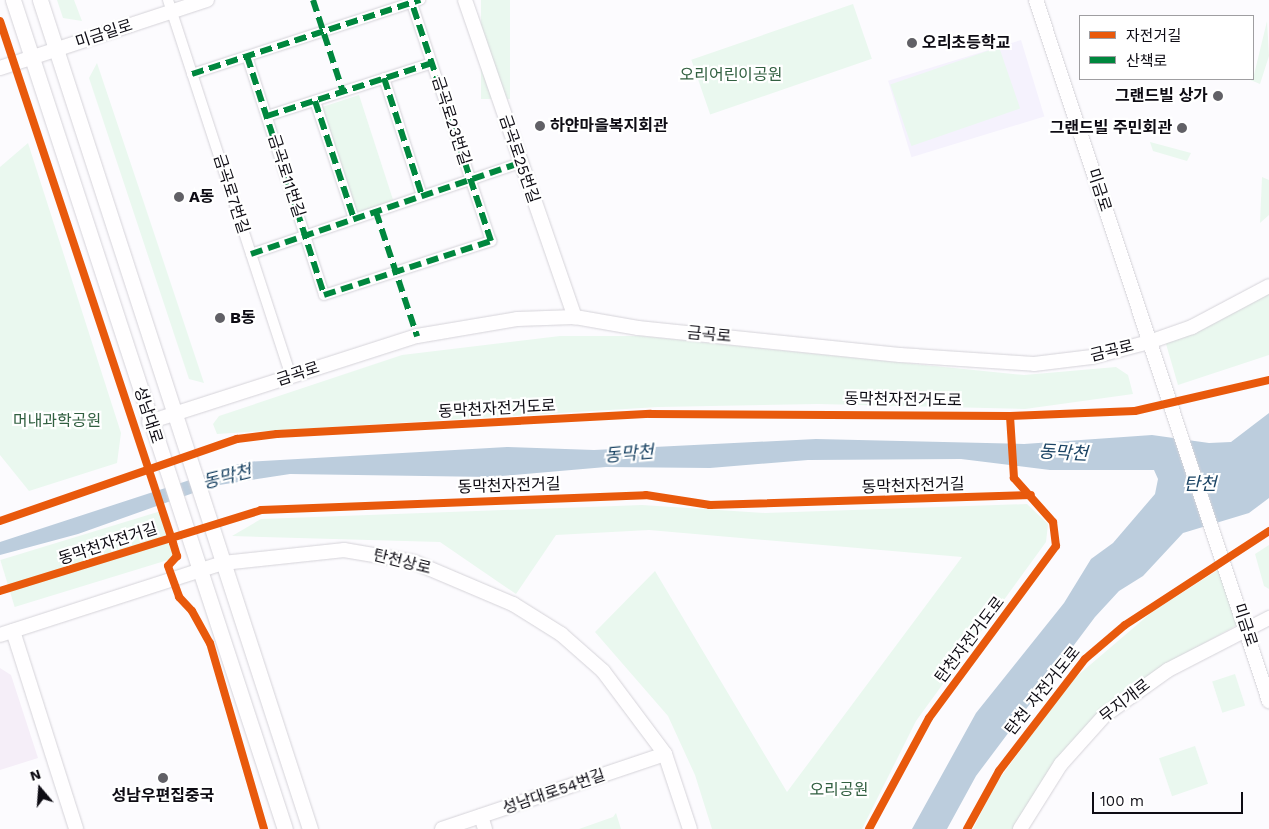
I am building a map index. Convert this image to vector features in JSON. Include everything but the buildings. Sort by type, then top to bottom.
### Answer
[{"type":"main road","name":"성남대로","points":[[13,0],[285,829]]},
{"type":"main road","name":"성남대로","points":[[40,0],[310,829]]},
{"type":"street","name":"미금일로","points":[[0,68],[170,6],[207,0]]},
{"type":"street","name":"금곡로25번길","points":[[465,0],[575,317]]},
{"type":"street","name":"미금로","points":[[1036,0],[1149,342],[1230,577],[1269,701]]},
{"type":"street","points":[[192,74],[416,1]]},
{"type":"street","name":"금곡로23번길","points":[[396,272],[491,241],[432,63],[416,1]]},
{"type":"street","name":"금곡로7번길","points":[[170,6],[291,376]]},
{"type":"street","name":"금곡로11번길","points":[[247,56],[324,295],[396,272]]},
{"type":"street","name":"금곡로23번길","points":[[343,92],[432,63]]},
{"type":"street","points":[[384,78],[422,196]]},
{"type":"street","name":"금곡로11번길","points":[[267,116],[343,92]]},
{"type":"street","points":[[315,101],[354,219]]},
{"type":"street","points":[[470,180],[520,163]]},
{"type":"street","name":"금곡로23번길","points":[[376,212],[470,180]]},
{"type":"street","name":"금곡로11번길","points":[[251,254],[376,212]]},
{"type":"street","name":"금곡로","points":[[150,422],[417,336],[507,321],[575,317],[638,328],[900,356],[1034,364],[1092,357],[1149,342],[1192,327],[1269,286]]},
{"type":"street","name":"탄천상로","points":[[7,633],[223,563],[344,550],[400,559],[458,578],[513,604],[570,641],[614,684],[665,754],[690,829]]},
{"type":"street","name":"무지개로","points":[[1020,829],[1061,764],[1105,714],[1168,670],[1246,627],[1269,618]]},
{"type":"street","points":[[7,633],[76,829]]},
{"type":"street","name":"성남대로54번길","points":[[442,829],[483,823],[665,754]]},
{"type":"shaded area","points":[[1021,40],[1044,117],[911,157],[888,81]]},
{"type":"shaded area","points":[[0,668],[11,675],[38,758],[0,770]]},
{"type":"green space","points":[[57,0],[74,0],[82,21],[63,18]]},
{"type":"green space","points":[[481,0],[510,0],[510,99],[481,99]]},
{"type":"green space","name":"오리어린이공원","points":[[853,4],[872,59],[710,115],[691,60]]},
{"type":"green space","points":[[1267,21],[1269,56],[1260,84],[1250,80],[1254,80]]},
{"type":"green space","points":[[999,47],[1020,108],[911,146],[890,84]]},
{"type":"green space","points":[[97,63],[204,383],[189,379],[89,78]]},
{"type":"green space","points":[[359,95],[394,203],[355,216],[320,108]]},
{"type":"green space","points":[[1150,142],[1191,153],[1187,161],[1153,151]]},
{"type":"green space","name":"머내과학공원","points":[[28,143],[121,433],[117,463],[29,491],[0,455],[0,167]]},
{"type":"green space","points":[[1262,177],[1269,180],[1269,215],[1260,223]]},
{"type":"green space","points":[[1269,283],[1269,355],[1178,385],[1164,337]]},
{"type":"green space","points":[[560,336],[640,336],[1024,375],[1116,367],[1128,375],[1133,394],[1025,409],[818,404],[658,407],[217,434],[213,424],[219,416],[402,355]]},
{"type":"green space","name":"오리공원","points":[[1027,504],[1048,524],[1046,542],[916,721],[862,829],[712,829],[695,775],[668,716],[595,632],[655,571],[787,792],[962,557],[649,530],[556,535],[516,594],[440,542],[232,536],[261,519],[642,505],[765,513]]},
{"type":"green space","points":[[161,511],[175,558],[15,607],[0,560]]},
{"type":"green space","points":[[1269,545],[1269,589],[1264,586],[1255,554]]},
{"type":"green space","points":[[1221,568],[1239,624],[1174,660],[1103,709],[1014,829],[973,829],[995,785],[1070,682],[1152,612]]},
{"type":"green space","points":[[1235,674],[1245,705],[1222,713],[1212,681]]},
{"type":"green space","points":[[1195,746],[1208,784],[1172,796],[1159,758]]},
{"type":"green space","points":[[616,813],[621,829],[579,829],[613,817]]},
{"type":"water","points":[[1269,413],[1269,498],[1249,513],[1183,533],[1143,576],[1119,591],[1095,617],[976,776],[947,829],[912,829],[976,713],[1064,603],[1091,559],[1113,543],[1155,494],[1158,479],[1154,470],[1050,470],[961,459],[808,460],[710,468],[606,467],[491,477],[290,474],[213,486],[78,534],[0,555],[0,542],[245,462],[507,447],[594,450],[816,439],[1024,444],[1152,435],[1209,443],[1231,442]]},
{"type":"marked path","points":[[313,0],[343,92]]},
{"type":"marked path","points":[[192,74],[420,0]]},
{"type":"marked path","points":[[247,56],[324,295],[491,241],[412,3]]},
{"type":"marked path","points":[[267,116],[432,63]]},
{"type":"marked path","points":[[384,78],[422,196]]},
{"type":"marked path","points":[[315,101],[354,219]]},
{"type":"marked path","points":[[251,254],[520,163]]},
{"type":"marked path","points":[[376,212],[417,336]]},
{"type":"cycle path","points":[[0,21],[173,543],[177,556],[168,566],[179,597],[192,611],[210,643],[264,829]]},
{"type":"cycle path","name":"탄천자전거도로","points":[[869,829],[929,718],[1056,546],[1053,522],[1014,478],[1010,416],[1135,411],[1269,380]]},
{"type":"cycle path","name":"동막천자전거도로","points":[[0,521],[237,439],[277,434],[650,414],[1010,416]]},
{"type":"cycle path","name":"동막천자전거길","points":[[0,591],[261,510],[646,495],[710,505],[1031,495]]},
{"type":"cycle path","name":"탄천 자전거도로","points":[[967,829],[999,771],[1085,659],[1125,625],[1269,531]]},
{"type":"place","name":"오리초등학교","points":[[912,43]]},
{"type":"place","name":"그랜드빌 상가","points":[[1218,96]]},
{"type":"place","name":"하얀마을복지회관","points":[[540,126]]},
{"type":"place","name":"그랜드빌 주민회관","points":[[1182,128]]},
{"type":"place","name":"A동","points":[[179,197]]},
{"type":"place","name":"B동","points":[[220,318]]},
{"type":"place","name":"성남우편집중국","points":[[163,778]]},
{"type":"water label","name":"동막천","points":[[1063,453]]},
{"type":"water label","name":"동막천","points":[[629,454]]},
{"type":"water label","name":"동막천","points":[[227,477]]},
{"type":"water label","name":"탄천","points":[[1200,484]]}]
